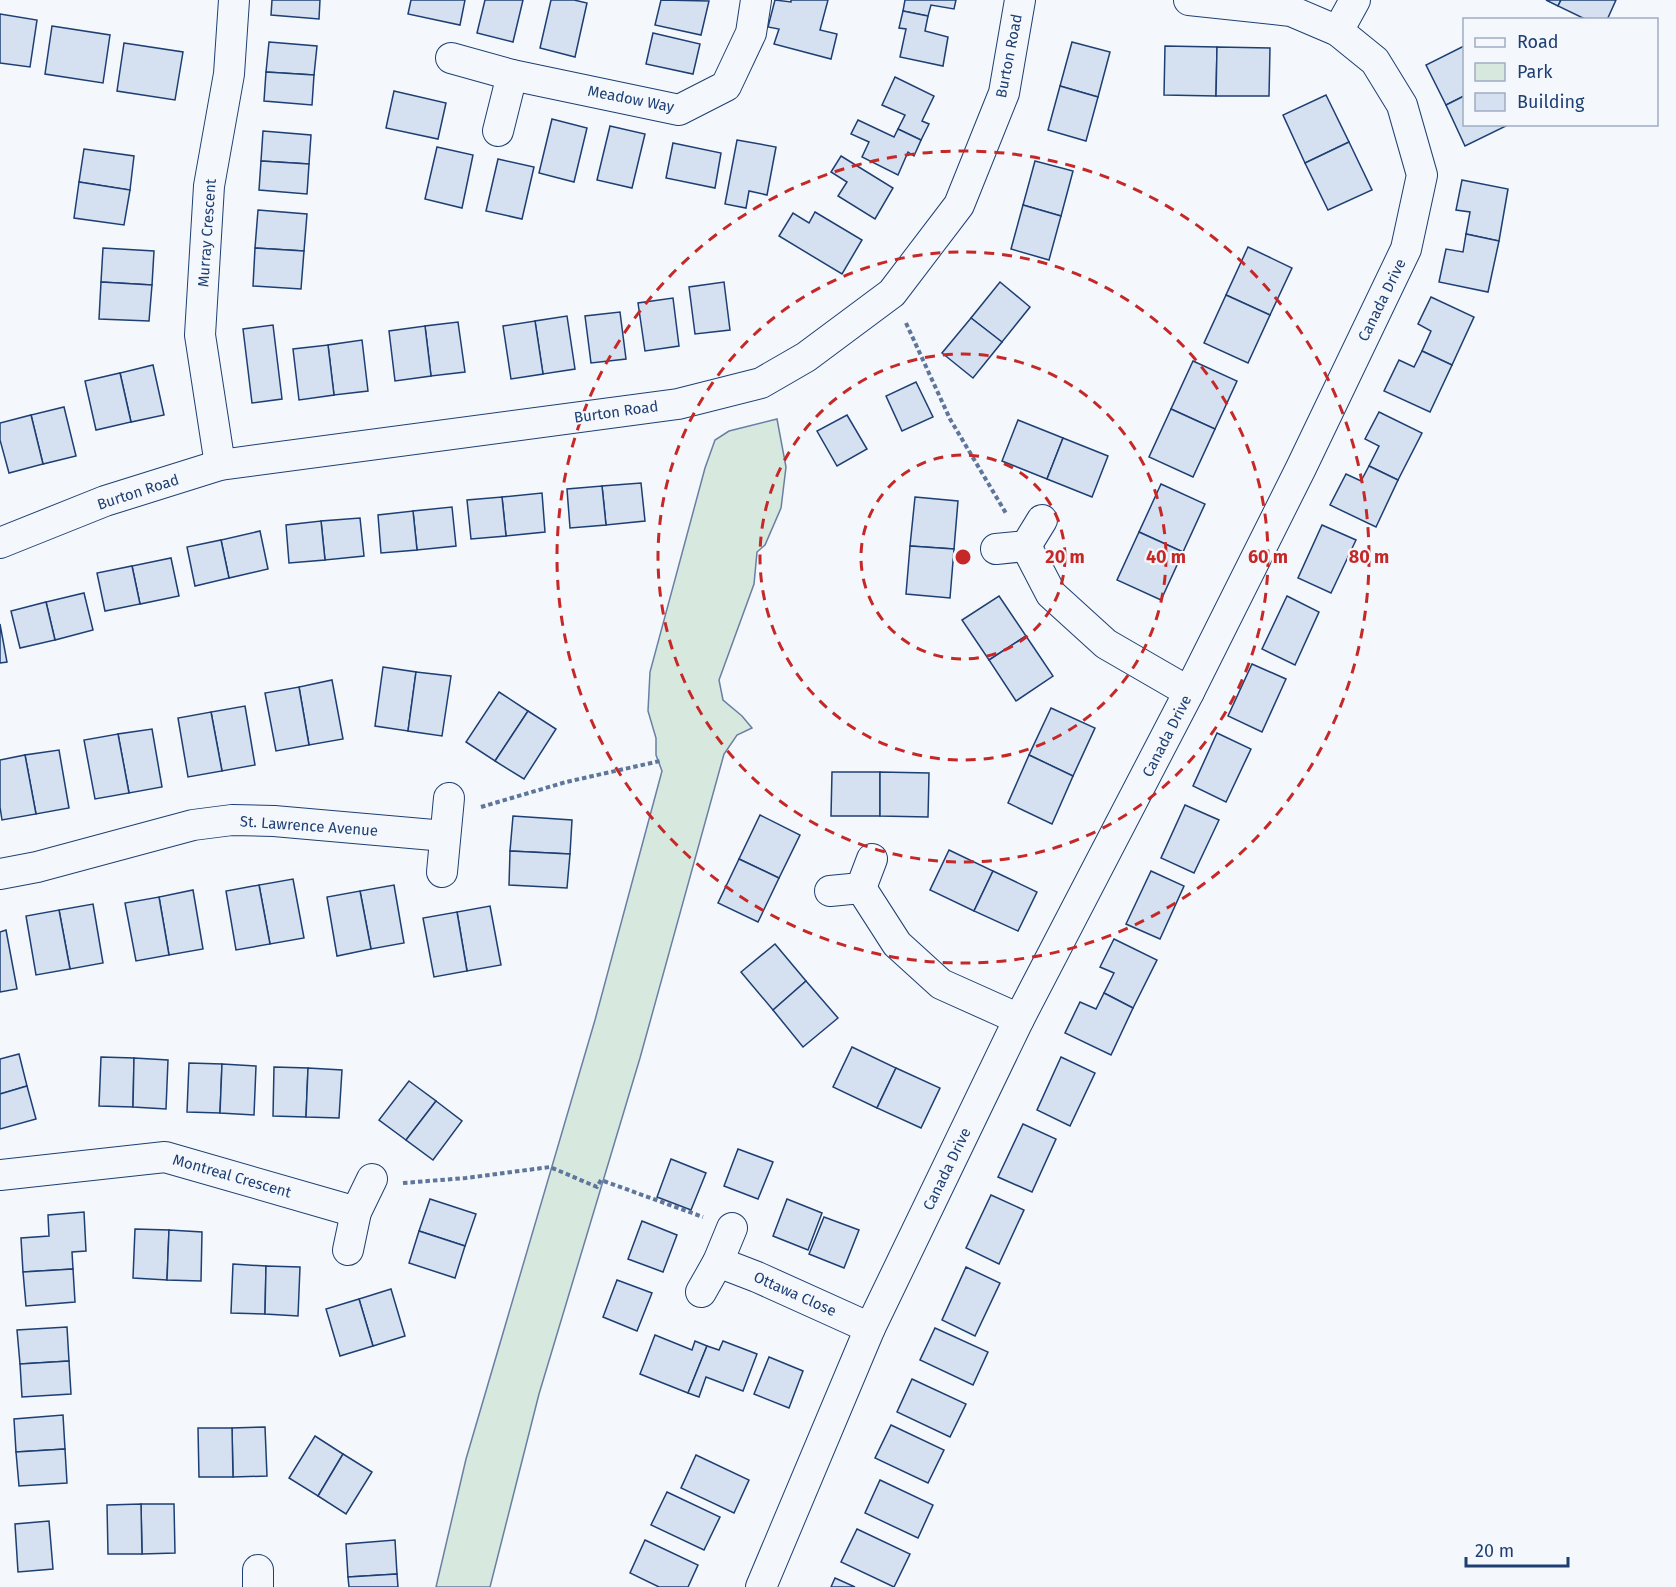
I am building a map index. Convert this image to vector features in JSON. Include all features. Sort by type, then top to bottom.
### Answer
[{"type":"street","name":"Murray Crescent","points":[[220,465],[200,335],[209,186],[229,74],[234,0]]},
{"type":"street","name":"Meadow Way","points":[[451,58],[512,75],[679,110],[726,86],[750,33],[756,0]]},
{"type":"street","name":"Burton Road","points":[[0,543],[105,501],[220,465],[678,404],[761,383],[806,357],[892,293],[959,205],[1004,93],[1020,0]]},
{"type":"street","name":"Canada Drive","points":[[761,1587],[870,1328],[1019,1019],[1190,692],[1407,249],[1422,175],[1402,105],[1376,60],[1338,31],[1291,11],[1190,0]]},
{"type":"street","points":[[1338,31],[1355,0]]},
{"type":"street","points":[[498,132],[512,75]]},
{"type":"street","points":[[1026,546],[1042,520]]},
{"type":"street","points":[[1026,546],[1051,594],[1106,644],[1190,692]]},
{"type":"street","points":[[996,549],[1026,546]]},
{"type":"street","points":[[442,872],[447,815]]},
{"type":"street","name":"St. Lawrence Avenue","points":[[0,874],[37,867],[193,825],[232,820],[274,821],[447,815]]},
{"type":"street","points":[[861,888],[872,859]]},
{"type":"street","points":[[861,888],[897,944],[941,984],[1019,1019]]},
{"type":"street","points":[[830,891],[861,888]]},
{"type":"street","name":"Montreal Crescent","points":[[0,1175],[165,1157],[365,1192]]},
{"type":"street","points":[[348,1250],[365,1192]]},
{"type":"street","points":[[701,1292],[718,1262],[732,1228]]},
{"type":"street","name":"Ottawa Close","points":[[718,1262],[870,1328]]},
{"type":"path","points":[[892,293],[950,419],[1026,546]]},
{"type":"path","points":[[447,815],[483,807],[566,782],[660,761]]},
{"type":"path","points":[[365,1192],[550,1167],[597,1187],[601,1180],[732,1228]]},
{"type":"green space","points":[[777,419],[786,467],[781,508],[765,545],[757,552],[754,584],[719,680],[723,700],[752,728],[737,735],[724,754],[640,1058],[539,1394],[490,1587],[436,1587],[466,1459],[595,1020],[662,771],[656,755],[656,738],[648,711],[650,672],[705,468],[715,440],[729,431]]},
{"type":"building","points":[[272,0],[320,0],[319,19],[271,15]]},
{"type":"building","points":[[411,0],[465,0],[460,25],[408,14]]},
{"type":"building","points":[[485,0],[523,0],[513,42],[477,33]]},
{"type":"building","points":[[551,0],[574,0],[587,3],[575,57],[540,48]]},
{"type":"building","points":[[661,0],[709,1],[701,35],[655,25]]},
{"type":"building","points":[[775,0],[791,2],[791,0],[828,0],[820,30],[837,34],[831,59],[774,44],[779,29],[768,27]]},
{"type":"building","points":[[905,0],[956,0],[954,9],[931,5],[928,16],[903,11]]},
{"type":"building","points":[[1546,0],[1561,0],[1558,6]]},
{"type":"building","points":[[1561,0],[1616,0],[1608,18],[1583,18],[1558,6]]},
{"type":"building","points":[[903,11],[928,16],[925,31],[948,37],[943,66],[900,57],[906,29],[899,28]]},
{"type":"building","points":[[0,14],[37,20],[30,67],[0,63]]},
{"type":"building","points":[[52,26],[110,35],[103,83],[45,74]]},
{"type":"building","points":[[653,33],[700,44],[693,74],[646,64]]},
{"type":"building","points":[[269,42],[317,46],[314,75],[266,72]]},
{"type":"building","points":[[1072,42],[1110,52],[1098,97],[1060,86]]},
{"type":"building","points":[[124,43],[183,52],[175,100],[117,91]]},
{"type":"building","points":[[1165,46],[1217,47],[1216,96],[1164,95]]},
{"type":"building","points":[[1463,46],[1463,96],[1446,105],[1426,65]]},
{"type":"building","points":[[1217,47],[1270,48],[1269,96],[1216,96]]},
{"type":"building","points":[[266,72],[314,75],[312,105],[264,101]]},
{"type":"building","points":[[895,77],[934,96],[922,121],[929,124],[921,140],[898,129],[905,115],[882,105]]},
{"type":"building","points":[[1060,86],[1098,97],[1086,141],[1048,130]]},
{"type":"building","points":[[394,91],[446,103],[438,139],[386,128]]},
{"type":"building","points":[[1326,95],[1349,142],[1305,163],[1283,115]]},
{"type":"building","points":[[1463,96],[1463,126],[1506,126],[1465,146],[1446,105]]},
{"type":"building","points":[[552,119],[587,128],[574,182],[539,173]]},
{"type":"building","points":[[858,120],[894,137],[898,129],[921,140],[914,156],[908,152],[898,175],[862,157],[869,142],[851,134]]},
{"type":"building","points":[[610,126],[645,134],[632,188],[597,180]]},
{"type":"building","points":[[263,131],[311,135],[309,164],[261,161]]},
{"type":"building","points":[[737,140],[776,147],[767,195],[749,191],[746,208],[725,204]]},
{"type":"building","points":[[1349,142],[1372,190],[1328,210],[1305,163]]},
{"type":"building","points":[[673,143],[721,153],[715,188],[666,178]]},
{"type":"building","points":[[437,147],[473,155],[462,208],[425,199]]},
{"type":"building","points":[[84,149],[134,156],[130,190],[79,182]]},
{"type":"building","points":[[841,156],[893,188],[875,219],[838,196],[847,182],[831,172]]},
{"type":"building","points":[[498,159],[534,167],[522,219],[486,211]]},
{"type":"building","points":[[261,161],[309,164],[307,194],[259,190]]},
{"type":"building","points":[[1035,161],[1073,171],[1061,216],[1023,205]]},
{"type":"building","points":[[1462,180],[1508,189],[1499,241],[1466,234],[1470,212],[1456,210]]},
{"type":"building","points":[[79,182],[130,190],[124,225],[74,218]]},
{"type":"building","points":[[1023,205],[1061,216],[1049,260],[1011,249]]},
{"type":"building","points":[[258,210],[307,214],[304,251],[255,248]]},
{"type":"building","points":[[815,212],[862,240],[842,274],[779,236],[793,213],[809,223]]},
{"type":"building","points":[[1466,234],[1499,241],[1488,292],[1439,282],[1446,249],[1463,252]]},
{"type":"building","points":[[1248,247],[1292,268],[1270,315],[1226,295]]},
{"type":"building","points":[[103,248],[154,251],[152,285],[101,282]]},
{"type":"building","points":[[255,248],[304,251],[301,289],[253,286]]},
{"type":"building","points":[[101,282],[152,285],[149,321],[99,319]]},
{"type":"building","points":[[724,282],[730,330],[695,334],[689,287]]},
{"type":"building","points":[[1000,282],[1030,307],[1002,342],[971,318]]},
{"type":"building","points":[[1226,295],[1270,315],[1248,363],[1204,343]]},
{"type":"building","points":[[1431,297],[1474,317],[1452,365],[1422,351],[1431,331],[1418,324]]},
{"type":"building","points":[[673,298],[679,346],[645,351],[638,303]]},
{"type":"building","points":[[620,312],[626,359],[591,363],[585,316]]},
{"type":"building","points":[[567,316],[575,369],[543,374],[535,321]]},
{"type":"building","points":[[971,318],[1002,342],[973,378],[942,353]]},
{"type":"building","points":[[535,321],[543,374],[511,379],[503,326]]},
{"type":"building","points":[[458,322],[465,372],[431,376],[425,326]]},
{"type":"building","points":[[273,325],[282,399],[252,403],[243,329]]},
{"type":"building","points":[[425,326],[431,376],[395,381],[389,331]]},
{"type":"building","points":[[362,340],[368,391],[334,395],[328,345]]},
{"type":"building","points":[[328,345],[334,395],[299,400],[293,349]]},
{"type":"building","points":[[1422,351],[1452,365],[1430,412],[1384,391],[1399,360],[1414,367]]},
{"type":"building","points":[[1193,361],[1237,381],[1215,429],[1171,409]]},
{"type":"building","points":[[153,365],[164,415],[131,422],[120,373]]},
{"type":"building","points":[[120,373],[131,422],[96,430],[85,381]]},
{"type":"building","points":[[916,382],[933,417],[902,431],[886,396]]},
{"type":"building","points":[[64,407],[76,456],[43,464],[31,415]]},
{"type":"building","points":[[1171,409],[1215,429],[1193,477],[1149,457]]},
{"type":"building","points":[[1379,412],[1422,433],[1398,480],[1369,466],[1379,446],[1365,439]]},
{"type":"building","points":[[31,415],[43,464],[9,473],[0,440],[0,423]]},
{"type":"building","points":[[847,415],[867,449],[837,466],[817,431]]},
{"type":"building","points":[[1018,420],[1063,438],[1047,479],[1002,461]]},
{"type":"building","points":[[1063,438],[1108,456],[1092,497],[1047,479]]},
{"type":"building","points":[[1369,466],[1398,480],[1376,527],[1330,505],[1346,474],[1361,481]]},
{"type":"building","points":[[641,483],[645,521],[606,525],[602,486]]},
{"type":"building","points":[[1161,484],[1205,504],[1183,552],[1139,532]]},
{"type":"building","points":[[602,486],[606,525],[570,528],[567,489]]},
{"type":"building","points":[[542,493],[545,532],[506,536],[502,497]]},
{"type":"building","points":[[502,497],[506,536],[471,539],[467,500]]},
{"type":"building","points":[[915,497],[958,501],[954,549],[910,546]]},
{"type":"building","points":[[452,507],[456,546],[417,550],[413,511]]},
{"type":"building","points":[[413,511],[417,550],[381,553],[378,515]]},
{"type":"building","points":[[360,518],[364,556],[325,560],[321,521]]},
{"type":"building","points":[[321,521],[325,560],[289,563],[286,525]]},
{"type":"building","points":[[1322,525],[1356,540],[1331,593],[1298,578]]},
{"type":"building","points":[[260,531],[268,569],[229,578],[221,540]]},
{"type":"building","points":[[1139,532],[1183,552],[1161,600],[1117,580]]},
{"type":"building","points":[[221,540],[229,578],[195,586],[187,547]]},
{"type":"building","points":[[910,546],[954,549],[950,598],[906,594]]},
{"type":"building","points":[[171,558],[179,596],[140,604],[132,566]]},
{"type":"building","points":[[132,566],[140,604],[105,611],[97,573]]},
{"type":"building","points":[[84,593],[93,630],[55,640],[46,602]]},
{"type":"building","points":[[999,596],[1026,636],[989,660],[962,620]]},
{"type":"building","points":[[1287,596],[1319,612],[1295,665],[1262,649]]},
{"type":"building","points":[[46,602],[55,640],[20,648],[11,611]]},
{"type":"building","points":[[0,624],[7,662],[0,663]]},
{"type":"building","points":[[1026,636],[1053,676],[1016,701],[989,660]]},
{"type":"building","points":[[1252,664],[1286,679],[1262,732],[1228,716]]},
{"type":"building","points":[[383,667],[416,672],[408,731],[375,726]]},
{"type":"building","points":[[416,672],[451,676],[442,736],[408,731]]},
{"type":"building","points":[[332,680],[343,739],[309,745],[299,687]]},
{"type":"building","points":[[299,687],[309,745],[276,751],[265,693]]},
{"type":"building","points":[[499,692],[528,711],[495,761],[466,742]]},
{"type":"building","points":[[245,706],[255,765],[222,771],[211,712]]},
{"type":"building","points":[[1051,708],[1095,728],[1073,776],[1029,755]]},
{"type":"building","points":[[528,711],[556,729],[524,779],[495,761]]},
{"type":"building","points":[[211,712],[222,771],[188,777],[178,718]]},
{"type":"building","points":[[152,729],[162,787],[129,793],[118,734]]},
{"type":"building","points":[[1217,733],[1251,749],[1226,802],[1193,786]]},
{"type":"building","points":[[118,734],[129,793],[95,799],[84,740]]},
{"type":"building","points":[[59,750],[69,808],[36,814],[25,755]]},
{"type":"building","points":[[25,755],[36,814],[2,820],[0,760]]},
{"type":"building","points":[[1029,755],[1073,776],[1052,824],[1008,803]]},
{"type":"building","points":[[832,772],[880,772],[880,816],[831,816]]},
{"type":"building","points":[[880,772],[929,773],[928,817],[880,816]]},
{"type":"building","points":[[1185,805],[1219,820],[1194,873],[1161,858]]},
{"type":"building","points":[[760,815],[800,835],[779,878],[739,859]]},
{"type":"building","points":[[513,816],[572,820],[570,854],[510,851]]},
{"type":"building","points":[[949,850],[993,871],[974,911],[930,890]]},
{"type":"building","points":[[510,851],[570,854],[567,888],[509,885]]},
{"type":"building","points":[[739,859],[779,878],[758,922],[718,903]]},
{"type":"building","points":[[993,871],[1037,892],[1018,931],[974,911]]},
{"type":"building","points":[[1151,871],[1184,886],[1160,939],[1126,924]]},
{"type":"building","points":[[293,879],[304,938],[270,944],[259,885]]},
{"type":"building","points":[[259,885],[270,944],[236,950],[226,891]]},
{"type":"building","points":[[394,885],[404,943],[371,949],[360,891]]},
{"type":"building","points":[[193,890],[203,949],[169,955],[159,897]]},
{"type":"building","points":[[360,891],[371,949],[337,956],[327,897]]},
{"type":"building","points":[[159,897],[169,955],[136,961],[125,903]]},
{"type":"building","points":[[93,904],[103,963],[70,969],[59,910]]},
{"type":"building","points":[[490,906],[501,965],[467,971],[457,912]]},
{"type":"building","points":[[59,910],[70,969],[36,975],[26,916]]},
{"type":"building","points":[[457,912],[467,971],[434,977],[423,918]]},
{"type":"building","points":[[6,930],[17,989],[0,992],[0,932]]},
{"type":"building","points":[[1114,939],[1157,960],[1133,1008],[1104,993],[1114,973],[1100,967]]},
{"type":"building","points":[[775,944],[806,981],[773,1010],[741,972]]},
{"type":"building","points":[[806,981],[838,1018],[803,1047],[773,1010]]},
{"type":"building","points":[[1104,993],[1133,1008],[1111,1055],[1065,1033],[1080,1002],[1096,1009]]},
{"type":"building","points":[[852,1047],[896,1068],[877,1108],[833,1087]]},
{"type":"building","points":[[19,1054],[27,1086],[0,1094],[0,1059]]},
{"type":"building","points":[[101,1057],[134,1058],[133,1107],[99,1106]]},
{"type":"building","points":[[1061,1057],[1095,1073],[1070,1126],[1037,1110]]},
{"type":"building","points":[[134,1058],[168,1060],[166,1109],[133,1107]]},
{"type":"building","points":[[189,1063],[222,1064],[220,1113],[187,1112]]},
{"type":"building","points":[[222,1064],[256,1066],[254,1115],[220,1113]]},
{"type":"building","points":[[274,1067],[308,1068],[306,1117],[273,1116]]},
{"type":"building","points":[[308,1068],[342,1070],[339,1118],[306,1117]]},
{"type":"building","points":[[896,1068],[940,1088],[921,1128],[877,1108]]},
{"type":"building","points":[[409,1081],[436,1101],[406,1140],[379,1120]]},
{"type":"building","points":[[27,1086],[36,1119],[0,1129],[0,1094]]},
{"type":"building","points":[[436,1101],[462,1121],[433,1160],[406,1140]]},
{"type":"building","points":[[1023,1124],[1056,1139],[1032,1192],[998,1177]]},
{"type":"building","points":[[738,1149],[773,1162],[758,1199],[724,1186]]},
{"type":"building","points":[[671,1159],[706,1173],[691,1210],[657,1197]]},
{"type":"building","points":[[991,1195],[1024,1210],[999,1264],[966,1248]]},
{"type":"building","points":[[430,1199],[476,1214],[465,1246],[419,1231]]},
{"type":"building","points":[[787,1199],[822,1213],[808,1250],[773,1236]]},
{"type":"building","points":[[84,1212],[86,1251],[72,1252],[73,1269],[23,1272],[21,1238],[49,1236],[48,1215]]},
{"type":"building","points":[[824,1217],[859,1230],[844,1268],[809,1254]]},
{"type":"building","points":[[642,1221],[677,1235],[663,1272],[628,1259]]},
{"type":"building","points":[[135,1229],[169,1230],[167,1280],[133,1278]]},
{"type":"building","points":[[169,1230],[202,1232],[201,1281],[167,1280]]},
{"type":"building","points":[[419,1231],[465,1246],[455,1278],[409,1263]]},
{"type":"building","points":[[233,1264],[266,1266],[265,1314],[231,1313]]},
{"type":"building","points":[[266,1266],[300,1267],[298,1316],[265,1314]]},
{"type":"building","points":[[966,1267],[1000,1283],[975,1336],[942,1320]]},
{"type":"building","points":[[73,1269],[75,1302],[26,1306],[23,1272]]},
{"type":"building","points":[[617,1280],[652,1293],[637,1331],[603,1317]]},
{"type":"building","points":[[391,1289],[405,1336],[373,1346],[359,1299]]},
{"type":"building","points":[[359,1299],[373,1346],[340,1356],[326,1309]]},
{"type":"building","points":[[67,1327],[69,1361],[20,1364],[17,1330]]},
{"type":"building","points":[[935,1328],[988,1352],[973,1385],[920,1360]]},
{"type":"building","points":[[655,1335],[692,1350],[695,1341],[707,1346],[688,1393],[640,1374]]},
{"type":"building","points":[[723,1341],[757,1354],[743,1391],[706,1377],[699,1397],[688,1393],[707,1346],[719,1350]]},
{"type":"building","points":[[769,1357],[803,1371],[789,1408],[754,1394]]},
{"type":"building","points":[[69,1361],[71,1394],[22,1397],[20,1364]]},
{"type":"building","points":[[912,1379],[966,1404],[950,1437],[897,1412]]},
{"type":"building","points":[[63,1415],[65,1449],[16,1452],[14,1419]]},
{"type":"building","points":[[891,1425],[944,1450],[928,1483],[875,1458]]},
{"type":"building","points":[[265,1427],[267,1476],[233,1477],[232,1428]]},
{"type":"building","points":[[198,1428],[232,1428],[233,1477],[199,1477]]},
{"type":"building","points":[[315,1436],[343,1454],[318,1496],[289,1478]]},
{"type":"building","points":[[65,1449],[67,1483],[19,1486],[16,1452]]},
{"type":"building","points":[[343,1454],[372,1472],[346,1514],[318,1496]]},
{"type":"building","points":[[696,1455],[749,1480],[734,1513],[681,1488]]},
{"type":"building","points":[[880,1480],[933,1505],[918,1538],[865,1513]]},
{"type":"building","points":[[667,1492],[720,1517],[704,1550],[651,1525]]},
{"type":"building","points":[[141,1504],[174,1504],[175,1553],[142,1554]]},
{"type":"building","points":[[141,1504],[142,1554],[108,1554],[107,1505]]},
{"type":"building","points":[[49,1521],[53,1569],[18,1572],[15,1524]]},
{"type":"building","points":[[857,1529],[910,1554],[894,1587],[841,1562]]},
{"type":"building","points":[[395,1540],[397,1574],[348,1577],[346,1544]]},
{"type":"building","points":[[645,1540],[698,1565],[688,1587],[659,1587],[630,1573]]},
{"type":"building","points":[[397,1574],[398,1587],[349,1587],[348,1577]]},
{"type":"building","points":[[835,1578],[855,1587],[831,1587]]}]
